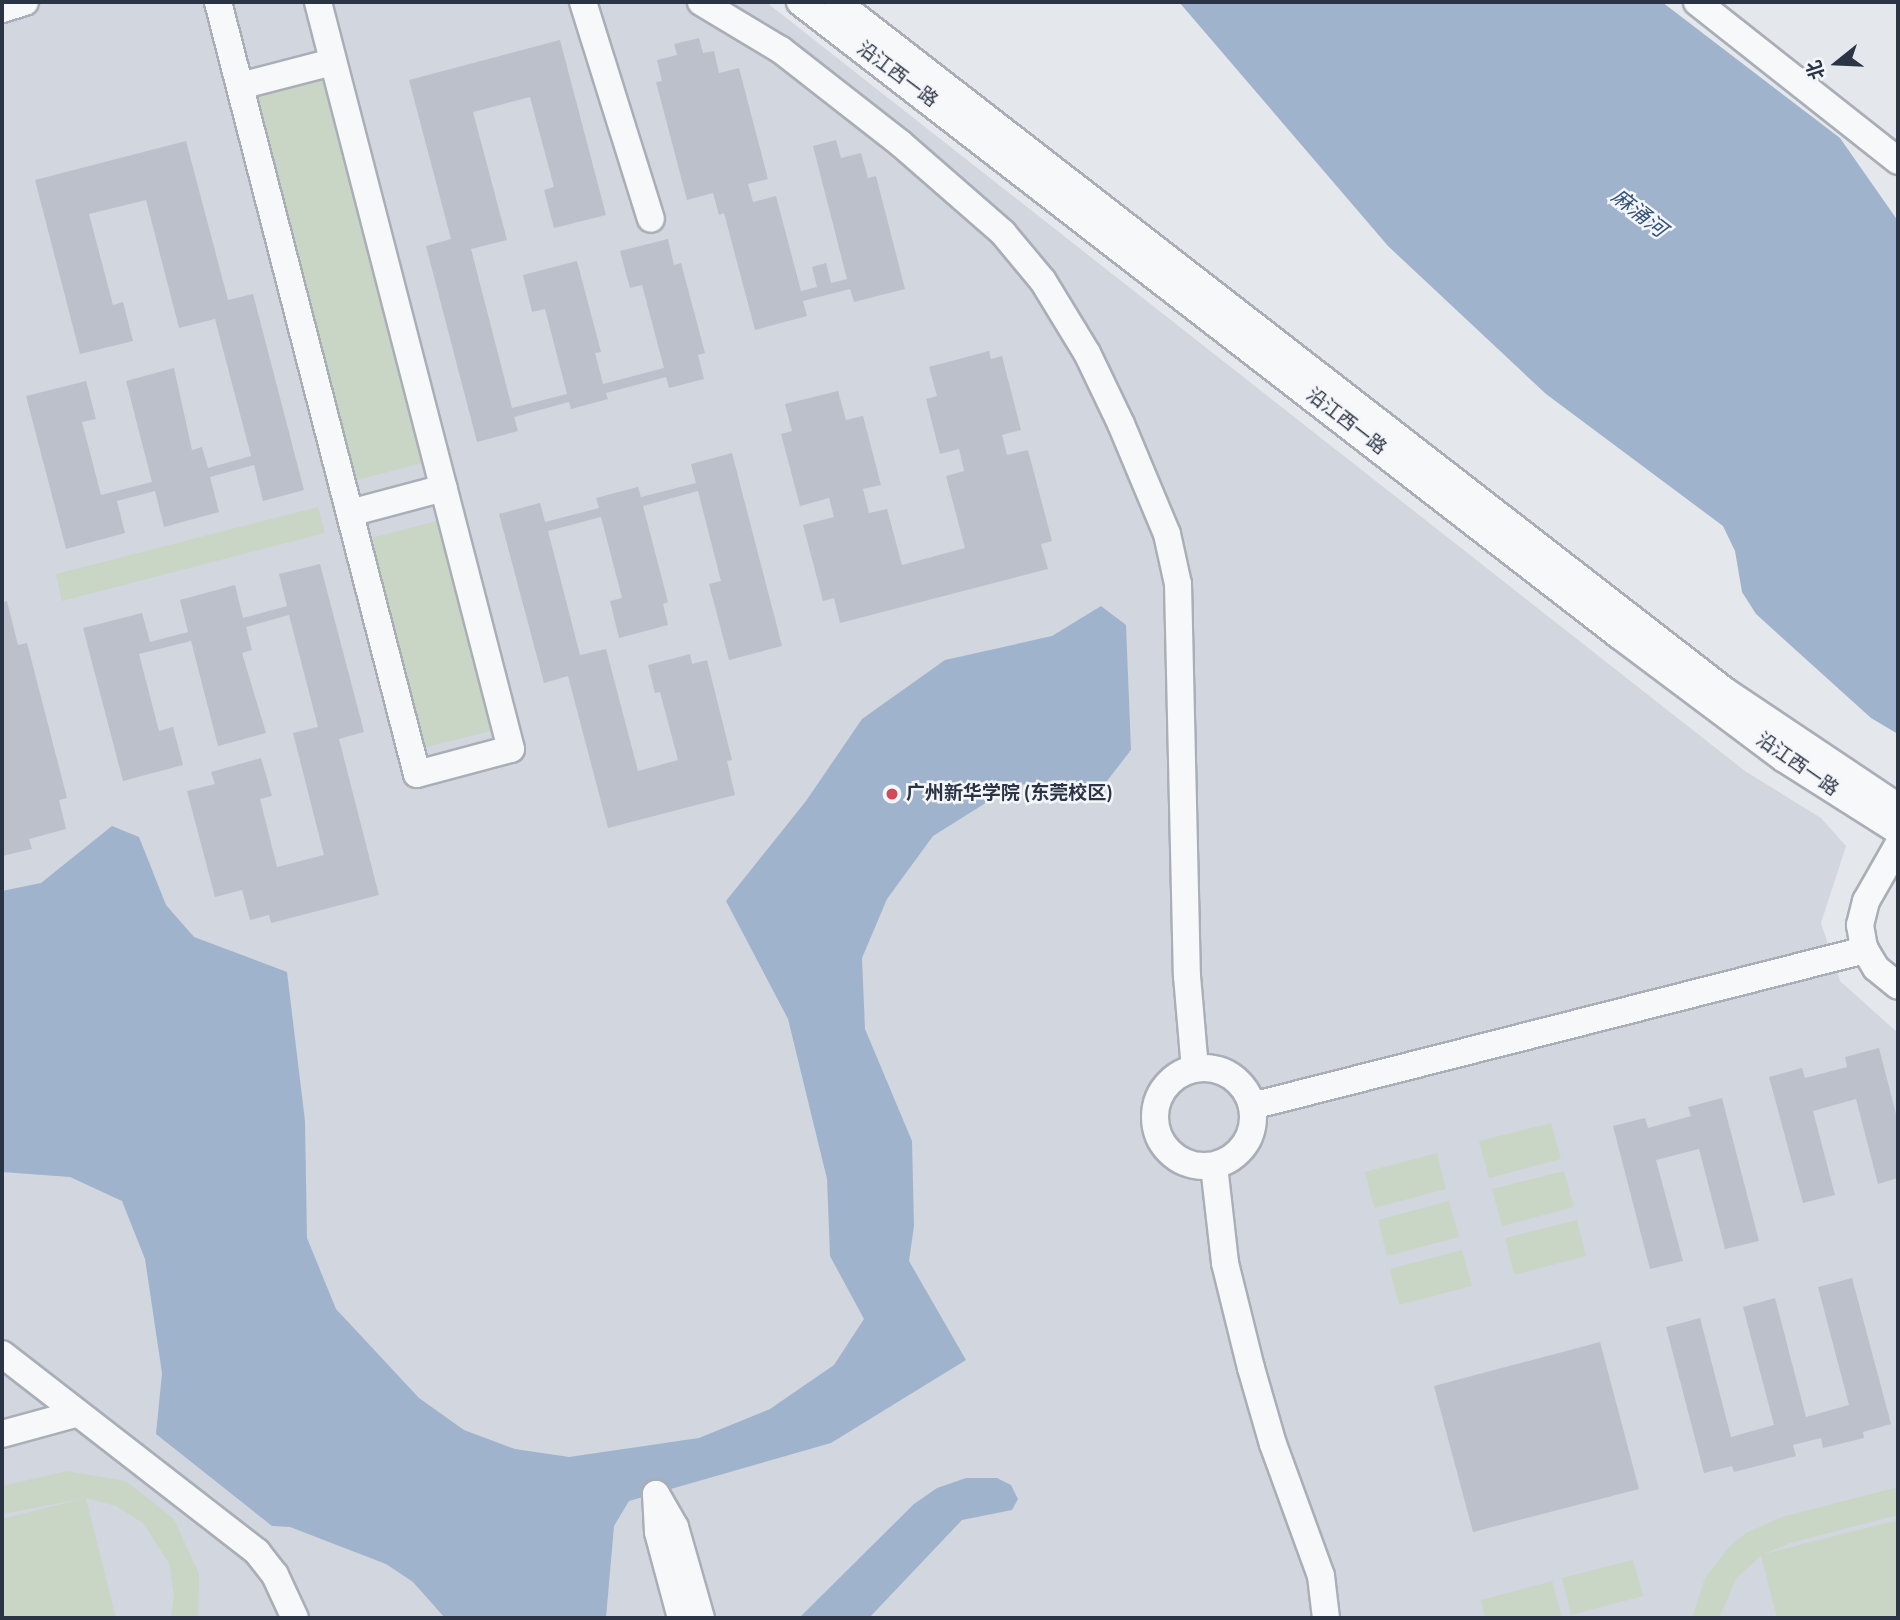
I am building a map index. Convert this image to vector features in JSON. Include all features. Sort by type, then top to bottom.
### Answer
[{"type":"street","points":[[2,9],[25,2]]},
{"type":"street","points":[[218,2],[417,774],[511,749],[318,2]]},
{"type":"street","points":[[583,2],[651,219]]},
{"type":"street","points":[[701,2],[781,50],[900,143],[1003,233],[1043,281],[1087,353],[1121,424],[1167,534],[1178,584],[1186,949],[1195,1069]]},
{"type":"street","name":"沿江西一路","points":[[800,2],[1620,636],[1783,758],[1898,831]]},
{"type":"street","name":"沿江西一路","points":[[837,2],[1726,691],[1898,807]]},
{"type":"street","points":[[1697,2],[1898,161]]},
{"type":"street","points":[[240,86],[334,62]]},
{"type":"street","points":[[350,513],[444,488]]},
{"type":"street","points":[[1898,845],[1866,901],[1860,925],[1865,950],[1876,968],[1898,986]]},
{"type":"street","points":[[1252,1106],[1865,950]]},
{"type":"street","points":[[1195,1069],[1227,1073],[1243,1087],[1252,1106],[1249,1139],[1234,1157],[1214,1166],[1191,1165],[1172,1154],[1156,1124],[1157,1103],[1168,1084],[1195,1069]]},
{"type":"street","points":[[1214,1166],[1216,1209],[1242,1329],[1273,1444],[1321,1576],[1326,1618]]},
{"type":"street","points":[[2,1354],[75,1413],[216,1516],[257,1552],[275,1574],[295,1618]]},
{"type":"street","points":[[2,1434],[75,1413]]},
{"type":"street","points":[[681,1618],[658,1532],[656,1494],[675,1527],[701,1618]]},
{"type":"shaded area","name":"广州新华学院 (东莞校区)","points":[[2,2],[766,2],[1745,771],[1821,818],[1846,846],[1821,923],[1840,981],[1898,1033],[1898,1618],[2,1618]]},
{"type":"green space","points":[[326,75],[426,462],[353,481],[253,94]]},
{"type":"green space","points":[[318,507],[325,533],[62,601],[56,574]]},
{"type":"green space","points":[[441,520],[495,730],[422,748],[367,539]]},
{"type":"green space","points":[[1551,1123],[1561,1159],[1489,1178],[1479,1141]]},
{"type":"green space","points":[[1437,1153],[1446,1189],[1374,1208],[1365,1172]]},
{"type":"green space","points":[[1564,1171],[1574,1207],[1502,1226],[1492,1189]]},
{"type":"green space","points":[[1449,1201],[1459,1237],[1387,1256],[1378,1220]]},
{"type":"green space","points":[[1577,1220],[1586,1256],[1514,1275],[1505,1238]]},
{"type":"green space","points":[[1462,1250],[1472,1286],[1399,1305],[1390,1269]]},
{"type":"green space","points":[[67,1471],[126,1481],[174,1519],[199,1574],[198,1618],[171,1618],[174,1595],[169,1563],[143,1523],[116,1506],[86,1498],[116,1618],[2,1618],[2,1519],[81,1499],[2,1514],[2,1486]]},
{"type":"green space","points":[[1898,1487],[1898,1515],[1790,1543],[1764,1554],[1898,1520],[1898,1618],[1777,1618],[1761,1556],[1737,1577],[1719,1618],[1692,1618],[1705,1578],[1730,1546],[1746,1533],[1782,1517]]},
{"type":"green space","points":[[1633,1560],[1643,1596],[1571,1615],[1562,1578]]},
{"type":"green space","points":[[1552,1581],[1562,1618],[1485,1618],[1481,1600]]},
{"type":"water","name":"麻涌河","points":[[1179,2],[1662,2],[1840,138],[1898,221],[1898,734],[1871,718],[1756,614],[1742,592],[1735,551],[1723,526],[1546,394],[1388,246]]},
{"type":"water","points":[[1101,606],[1126,625],[1131,750],[1100,790],[1016,784],[933,836],[887,899],[862,958],[865,1029],[912,1141],[914,1226],[909,1261],[966,1360],[831,1443],[629,1501],[614,1526],[606,1618],[445,1618],[413,1582],[386,1564],[290,1527],[272,1526],[156,1434],[162,1373],[145,1259],[122,1201],[70,1177],[2,1172],[2,891],[41,883],[112,826],[139,837],[166,905],[194,937],[287,972],[305,1121],[307,1238],[336,1309],[419,1398],[464,1430],[515,1449],[569,1457],[699,1438],[770,1409],[834,1365],[864,1319],[830,1256],[827,1179],[788,1019],[726,901],[806,801],[862,719],[945,660],[1052,636]]},
{"type":"water","points":[[966,1478],[997,1478],[1011,1485],[1018,1499],[1012,1510],[962,1520],[869,1618],[799,1618],[914,1504],[937,1488]]},
{"type":"building","points":[[699,38],[703,53],[714,51],[719,73],[739,68],[768,179],[748,184],[753,202],[776,196],[801,291],[817,287],[812,267],[826,263],[831,283],[847,279],[813,146],[836,140],[841,158],[861,153],[868,178],[876,176],[905,289],[854,302],[850,289],[803,301],[807,316],[755,330],[724,213],[719,215],[713,193],[687,200],[656,82],[662,81],[657,60],[677,55],[674,44]]},
{"type":"building","points":[[560,40],[606,215],[554,228],[544,190],[554,187],[530,97],[473,112],[507,240],[471,249],[512,408],[567,394],[545,309],[532,312],[523,275],[577,261],[601,352],[595,353],[603,384],[664,368],[642,285],[630,288],[620,251],[668,239],[674,265],[681,263],[705,353],[698,355],[704,379],[669,388],[666,377],[606,393],[608,399],[571,409],[569,402],[514,417],[518,431],[477,442],[426,246],[451,239],[409,80]]},
{"type":"building","points":[[186,141],[228,300],[253,294],[304,490],[263,501],[254,465],[210,477],[219,512],[164,527],[155,491],[117,501],[125,533],[66,549],[26,396],[86,381],[96,419],[82,422],[101,495],[152,482],[126,381],[174,368],[192,450],[202,447],[208,468],[251,456],[215,319],[179,328],[146,200],[89,214],[113,305],[123,302],[133,341],[80,354],[35,180]]},
{"type":"building","points":[[989,351],[991,359],[1002,356],[1021,430],[1002,435],[1007,455],[1028,450],[1052,541],[1041,544],[1048,569],[840,623],[834,598],[823,601],[803,525],[834,517],[829,498],[800,506],[781,434],[792,431],[785,404],[838,391],[846,420],[863,416],[881,485],[863,489],[869,513],[887,509],[902,565],[965,548],[946,476],[964,471],[959,449],[940,454],[926,399],[937,396],[929,367]]},
{"type":"building","points":[[732,453],[782,646],[729,660],[709,584],[721,581],[698,491],[643,506],[668,602],[663,604],[668,625],[619,638],[610,601],[622,598],[601,517],[548,531],[580,655],[606,649],[638,771],[678,760],[660,692],[655,693],[648,665],[690,654],[692,664],[707,660],[732,760],[727,761],[735,795],[608,828],[568,676],[544,683],[499,514],[540,503],[545,522],[599,508],[596,498],[638,487],[641,497],[696,483],[691,464]]},
{"type":"building","points":[[320,564],[364,732],[339,739],[379,895],[271,923],[269,915],[250,920],[242,890],[215,897],[187,791],[215,784],[211,772],[261,758],[272,796],[260,799],[277,867],[324,855],[293,733],[318,727],[289,615],[246,627],[252,650],[242,653],[266,733],[218,746],[191,641],[139,654],[159,731],[173,727],[183,765],[123,781],[83,628],[142,613],[150,642],[188,632],[180,600],[235,585],[243,618],[287,606],[279,574]]},
{"type":"building","points":[[7,601],[18,645],[27,643],[67,798],[59,800],[66,829],[29,839],[32,849],[2,856],[2,603]]},
{"type":"building","points":[[1879,1048],[1898,1122],[1898,1178],[1878,1184],[1856,1099],[1813,1111],[1835,1195],[1803,1203],[1769,1077],[1802,1068],[1805,1078],[1847,1067],[1845,1057]]},
{"type":"building","points":[[1722,1098],[1759,1241],[1725,1249],[1699,1149],[1656,1160],[1683,1261],[1650,1269],[1613,1126],[1645,1118],[1648,1128],[1691,1116],[1688,1107]]},
{"type":"building","points":[[1852,1278],[1891,1424],[1863,1432],[1864,1438],[1823,1448],[1821,1438],[1793,1445],[1796,1456],[1734,1472],[1732,1466],[1704,1473],[1666,1327],[1700,1318],[1731,1437],[1774,1425],[1743,1307],[1775,1298],[1806,1417],[1849,1405],[1818,1287]]},
{"type":"building","points":[[1600,1342],[1639,1489],[1473,1532],[1434,1386]]},
{"type":"place","name":"广州新华学院 (东莞校区)","points":[[892,794]]}]
